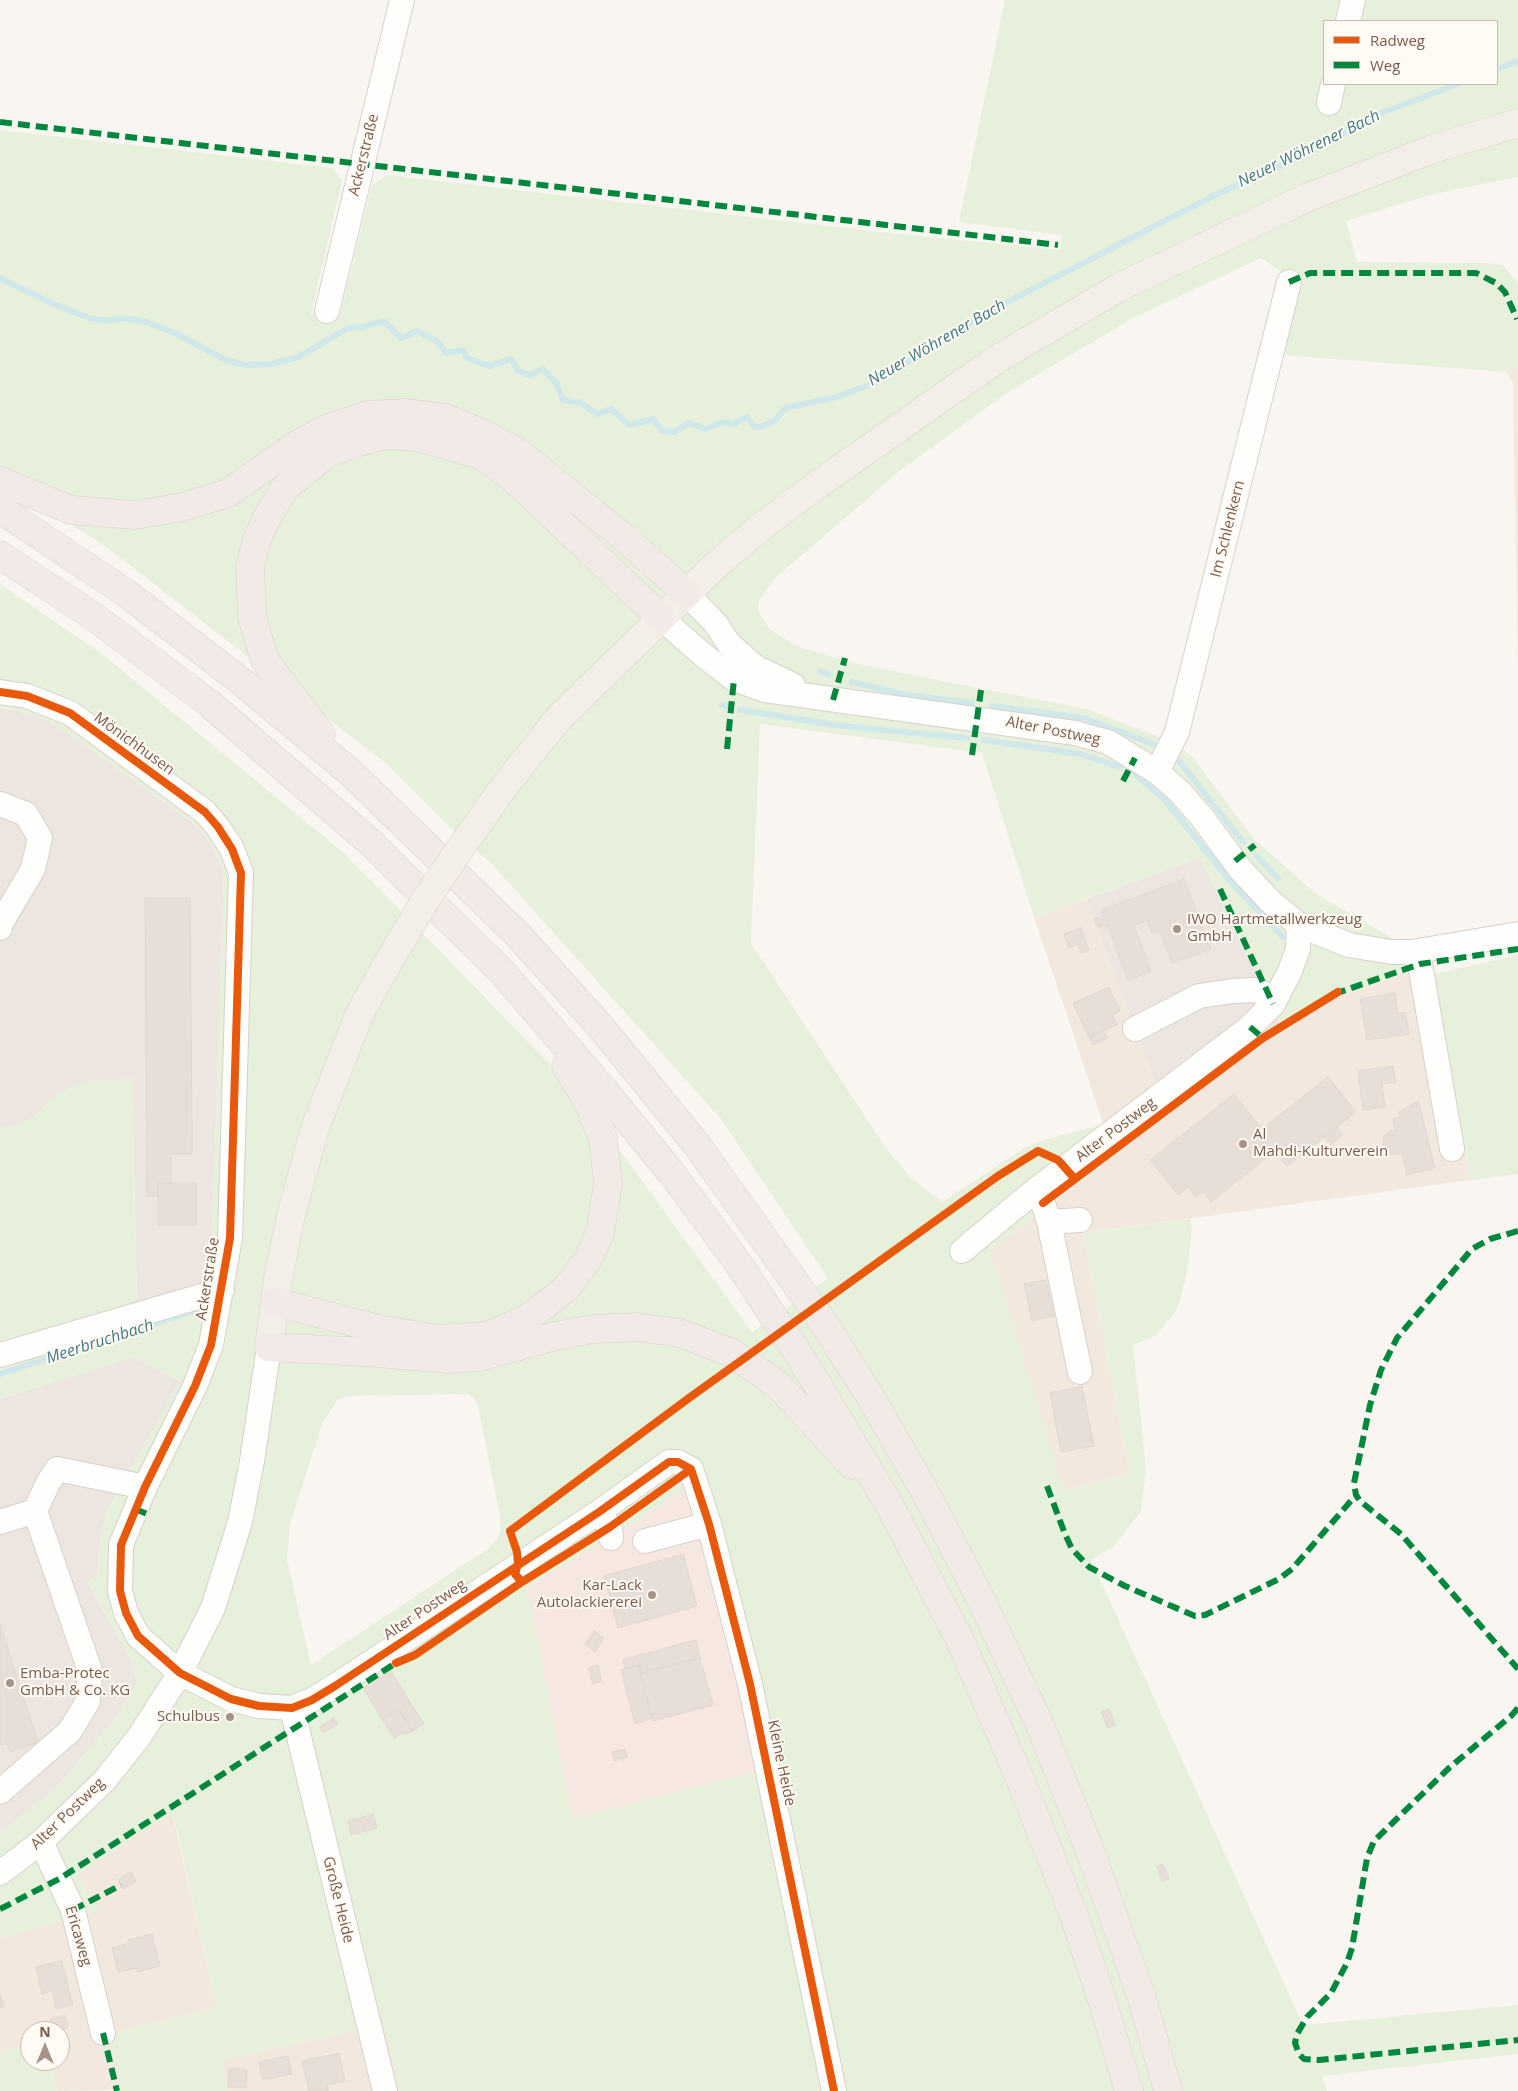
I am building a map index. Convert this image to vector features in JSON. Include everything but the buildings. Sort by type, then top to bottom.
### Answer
[{"type":"highway","points":[[0,481],[71,510],[135,515],[183,507],[228,493],[298,444],[328,428],[368,416],[406,413],[445,418],[482,433],[518,452],[627,540],[686,593]]},
{"type":"highway","points":[[351,773],[265,661],[252,616],[250,567],[256,543],[265,521],[285,488],[324,456],[355,443],[387,435],[418,437],[482,455],[512,477],[660,617]]},
{"type":"highway","points":[[0,509],[126,593],[242,682],[351,773],[518,935],[599,1025],[697,1144],[820,1316],[865,1388],[943,1526],[984,1604],[1039,1723],[1088,1845],[1136,1980],[1168,2091]]},
{"type":"highway","points":[[0,555],[93,616],[210,704],[370,843],[503,973],[602,1088],[673,1175],[738,1263],[803,1361],[889,1504],[961,1642],[1021,1781],[1076,1922],[1100,1993],[1129,2091]]},
{"type":"highway","points":[[275,1302],[383,1330],[440,1339],[487,1336],[528,1318],[567,1288],[588,1259],[600,1233],[608,1184],[603,1138],[588,1102],[526,1001]]},
{"type":"highway","points":[[269,1347],[448,1359],[479,1357],[555,1336],[593,1329],[637,1328],[680,1333],[732,1353],[778,1385],[889,1504]]},
{"type":"main road","points":[[269,1347],[291,1215],[315,1128],[360,1012],[428,896],[503,788],[558,719],[660,617],[716,564],[762,526],[837,470],[997,359],[1120,287],[1306,198],[1430,150],[1518,123]]},
{"type":"street","name":"Ackerstraße","points":[[327,311],[402,0]]},
{"type":"street","points":[[1348,20],[1353,0]]},
{"type":"street","name":"Im Schlenkern","points":[[1158,772],[1177,732],[1289,282]]},
{"type":"street","name":"Alter Postweg","points":[[686,593],[716,624],[729,644],[755,667],[822,698]]},
{"type":"street","name":"Alter Postweg","points":[[660,617],[734,679],[765,690],[1075,733],[1108,742],[1158,772],[1180,792],[1201,816],[1241,870],[1270,901],[1300,925],[1349,945],[1391,952],[1412,952],[1518,934]]},
{"type":"street","name":"Mönichhusen","points":[[0,692],[26,696],[70,713],[205,812],[218,827],[232,849]]},
{"type":"street","points":[[0,804],[26,814],[40,838],[33,870],[1,923],[0,928]]},
{"type":"street","name":"Ackerstraße","points":[[180,1673],[138,1636],[126,1613],[120,1591],[121,1545],[145,1487],[195,1386],[211,1345],[222,1290],[230,1238],[241,874],[232,849]]},
{"type":"street","name":"Alter Postweg","points":[[962,1251],[1033,1192],[1250,1027],[1272,1004],[1290,971],[1298,949],[1300,925]]},
{"type":"street","points":[[1412,952],[1420,964],[1452,1149]]},
{"type":"street","points":[[1135,1029],[1199,996],[1255,990],[1269,996],[1272,1004]]},
{"type":"street","points":[[1033,1192],[1043,1203],[1049,1222],[1080,1372]]},
{"type":"street","points":[[1049,1222],[1080,1220]]},
{"type":"street","points":[[0,1355],[222,1290]]},
{"type":"street","points":[[180,1673],[212,1608],[240,1522],[252,1460],[269,1347]]},
{"type":"street","name":"Alter Postweg","points":[[0,1873],[41,1842],[104,1780],[139,1737],[180,1673],[232,1699],[259,1706],[292,1708],[312,1700],[599,1512],[669,1462]]},
{"type":"street","name":"Kleine Heide","points":[[669,1462],[678,1462],[691,1469],[709,1524],[747,1685],[834,2091]]},
{"type":"street","points":[[0,1792],[70,1731],[88,1701],[90,1671],[35,1512],[48,1483],[57,1469],[145,1487]]},
{"type":"street","points":[[0,1522],[35,1512]]},
{"type":"street","points":[[599,1512],[610,1527],[611,1538]]},
{"type":"street","points":[[645,1541],[709,1524]]},
{"type":"street","name":"Große Heide","points":[[292,1708],[384,2091]]},
{"type":"street","name":"Ericaweg","points":[[41,1842],[73,1910],[103,2034]]},
{"type":"shaded area","points":[[1518,366],[1518,677],[1513,383],[1506,372]]},
{"type":"shaded area","points":[[0,709],[14,710],[50,721],[196,825],[208,840],[224,870],[211,1269],[200,1284],[137,1303],[132,1079],[56,1094],[34,1117],[18,1125],[0,1128]]},
{"type":"shaded area","points":[[1200,858],[1281,1026],[1167,1114],[1086,899]]},
{"type":"shaded area","points":[[1086,899],[1167,1114],[1281,1026],[1338,997],[1433,962],[1470,1180],[1083,1233],[1130,1474],[1063,1491],[990,1250],[1114,1155],[1034,917]]},
{"type":"shaded area","points":[[133,1357],[180,1382],[106,1513],[99,1546],[98,1574],[88,1583],[132,1662],[137,1684],[116,1718],[55,1789],[0,1832],[0,1399]]},
{"type":"shaded area","points":[[701,1480],[773,1767],[572,1819],[527,1588]]},
{"type":"shaded area","points":[[172,1812],[217,2008],[110,2033],[123,2090],[57,2091],[52,2071],[70,2071],[70,2021],[20,2021],[20,2047],[0,2052],[0,1938],[99,1910],[78,1874]]},
{"type":"shaded area","points":[[384,2024],[400,2091],[228,2091],[221,2060]]},
{"type":"green space","points":[[1005,0],[1518,0],[1518,177],[1429,195],[1346,221],[1357,262],[1483,263],[1503,265],[1518,283],[1518,366],[1506,372],[1268,354],[1286,275],[1261,258],[1135,317],[1008,392],[897,473],[774,579],[759,601],[758,611],[769,629],[796,646],[857,664],[1086,709],[1172,742],[1191,755],[1253,838],[1316,894],[1433,962],[1338,997],[1281,1026],[1200,858],[1034,917],[982,753],[760,724],[751,943],[885,1147],[911,1178],[942,1202],[1026,1147],[1104,1124],[1114,1155],[990,1250],[1064,1491],[1130,1474],[1083,1233],[1190,1219],[1192,1226],[1187,1273],[1177,1309],[1156,1335],[1133,1345],[1146,1468],[1141,1511],[1114,1546],[1091,1560],[1303,2025],[1518,2005],[1518,2054],[1322,2076],[1327,2091],[400,2091],[384,2024],[222,2060],[228,2091],[119,2091],[123,2089],[109,2033],[217,2008],[173,1813],[78,1874],[100,1910],[0,1938],[0,1832],[55,1789],[116,1718],[137,1684],[132,1662],[88,1582],[98,1574],[99,1546],[106,1513],[180,1382],[133,1357],[0,1399],[0,1128],[18,1125],[34,1117],[56,1094],[85,1081],[132,1079],[137,1303],[200,1284],[211,1269],[224,870],[208,840],[196,825],[50,721],[14,710],[0,709],[0,584],[102,654],[345,854],[578,1093],[752,1332],[828,1278],[721,1119],[491,863],[463,840],[388,765],[109,549],[62,518],[0,470],[0,130],[333,168],[342,181],[311,314],[340,316],[372,185],[387,175],[898,234],[1060,250],[1062,235],[959,222]],"holes":[[[468,1394],[475,1399],[478,1405],[500,1515],[498,1538],[489,1548],[311,1665],[287,1560],[290,1524],[322,1424],[337,1400],[348,1396]],[[701,1481],[773,1767],[572,1819],[527,1588]]]},
{"type":"green space","points":[[1518,955],[1518,1174],[1470,1180],[1433,974]]},
{"type":"green space","points":[[20,2047],[20,2071],[52,2071],[57,2091],[0,2091],[0,2052]]},
{"type":"waterway","name":"Neuer Wöhrener Bach","points":[[1498,69],[1518,61]]},
{"type":"waterway","name":"Neuer Wöhrener Bach","points":[[0,278],[53,304],[90,318],[106,321],[123,318],[146,322],[175,333],[228,361],[246,365],[271,364],[298,357],[348,328],[363,327],[384,321],[401,338],[417,331],[437,341],[446,353],[463,350],[467,358],[489,366],[511,359],[518,371],[530,375],[543,369],[556,383],[563,400],[581,403],[597,414],[611,409],[629,425],[653,419],[663,431],[674,432],[689,423],[706,429],[722,422],[733,424],[747,417],[755,427],[760,427],[776,420],[785,408],[836,397],[875,383],[990,311],[1215,195],[1310,153],[1368,118],[1455,85]]},
{"type":"waterway","points":[[820,671],[830,675]]},
{"type":"waterway","points":[[852,682],[906,695],[972,703]]},
{"type":"waterway","points":[[722,705],[728,706]]},
{"type":"waterway","points":[[992,706],[1084,718],[1153,744]]},
{"type":"waterway","points":[[740,710],[842,726],[967,738]]},
{"type":"waterway","points":[[984,740],[1080,754],[1120,767]]},
{"type":"waterway","points":[[1180,762],[1243,842]]},
{"type":"waterway","points":[[1135,774],[1166,801],[1231,882],[1283,937]]},
{"type":"waterway","points":[[1257,856],[1278,878]]},
{"type":"waterway","name":"Meerbruchbach","points":[[0,1374],[200,1309]]},
{"type":"marked path","points":[[0,122],[1058,245]]},
{"type":"marked path","points":[[1289,282],[1310,273],[1476,273],[1496,283],[1505,292],[1517,319]]},
{"type":"marked path","points":[[833,700],[845,658]]},
{"type":"marked path","points":[[727,749],[734,679]]},
{"type":"marked path","points":[[972,755],[981,690]]},
{"type":"marked path","points":[[1123,781],[1135,758]]},
{"type":"marked path","points":[[1235,861],[1255,845]]},
{"type":"marked path","points":[[1220,889],[1273,1004]]},
{"type":"marked path","points":[[1334,994],[1420,964],[1518,949]]},
{"type":"marked path","points":[[1250,1027],[1263,1038]]},
{"type":"marked path","points":[[1518,1231],[1490,1239],[1472,1249],[1397,1338],[1381,1370],[1370,1405],[1354,1483],[1356,1495],[1360,1501],[1401,1534],[1518,1669]]},
{"type":"marked path","points":[[1047,1486],[1072,1549],[1089,1567],[1125,1586],[1195,1616],[1205,1615],[1279,1579],[1292,1569],[1356,1495]]},
{"type":"marked path","points":[[135,1509],[150,1515]]},
{"type":"marked path","points":[[0,1909],[59,1879],[399,1661]]},
{"type":"marked path","points":[[1518,1708],[1449,1768],[1374,1841],[1367,1858],[1352,1948],[1347,1963],[1331,1993],[1307,2017],[1297,2034],[1295,2043],[1299,2054],[1304,2059],[1319,2060],[1518,2040]]},
{"type":"marked path","points":[[73,1910],[121,1885]]},
{"type":"marked path","points":[[103,2033],[117,2091]]},
{"type":"cycle path","points":[[0,692],[27,696],[70,713],[205,812],[218,827],[232,849],[241,873],[230,1238],[211,1345],[195,1386],[145,1487],[121,1545],[120,1591],[126,1613],[138,1636],[180,1673],[231,1699],[259,1706],[292,1708],[312,1700],[335,1686],[599,1512],[669,1462],[678,1462],[691,1469],[709,1524],[750,1684],[834,2091]]},
{"type":"cycle path","points":[[1043,1203],[1263,1038],[1338,992]]},
{"type":"cycle path","points":[[522,1582],[515,1574],[518,1564],[517,1552],[510,1531],[689,1398],[998,1176],[1038,1151],[1058,1160],[1075,1179]]},
{"type":"cycle path","points":[[396,1663],[415,1655],[522,1582],[610,1527],[691,1469]]},
{"type":"place","name":"IWO Hartmetallwerkzeug GmbH","points":[[1177,929]]},
{"type":"place","name":"Al Mahdi-Kulturverein","points":[[1243,1144]]},
{"type":"place","name":"Kar-Lack Autolackiererei","points":[[652,1595]]},
{"type":"place","name":"Emba-Protec GmbH & Co. KG","points":[[10,1683]]},
{"type":"place","name":"Schulbus","points":[[230,1717]]}]
